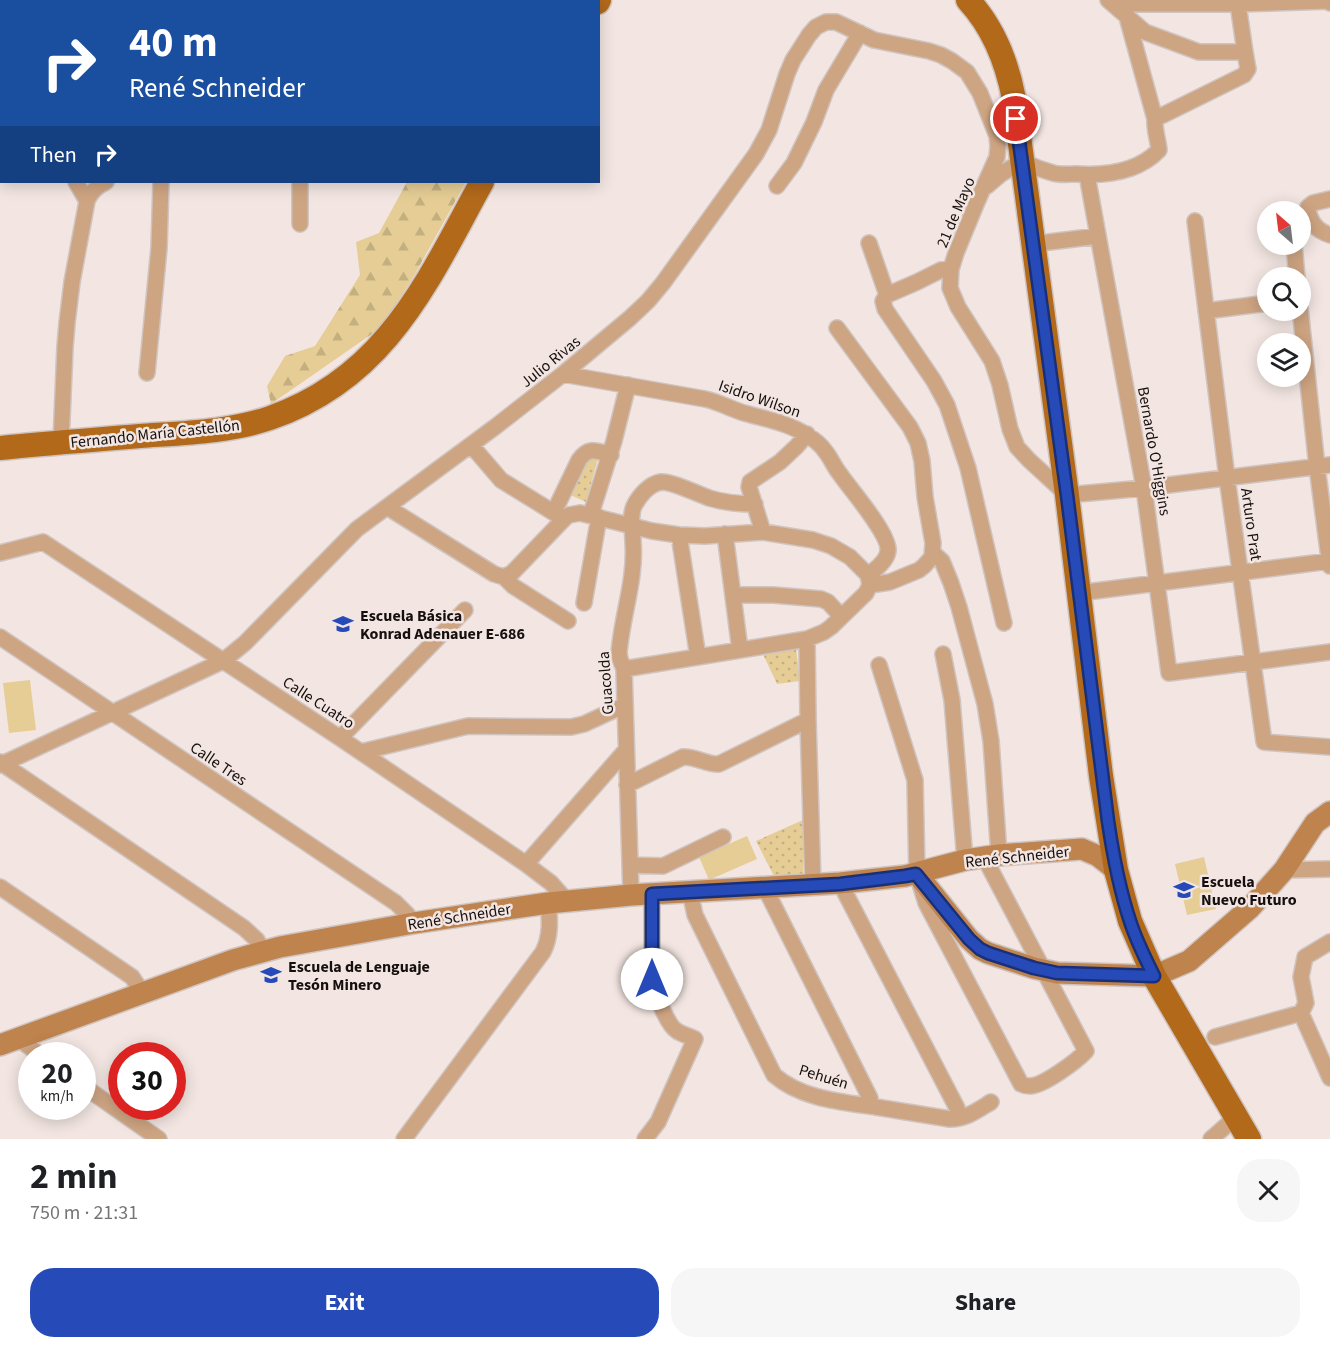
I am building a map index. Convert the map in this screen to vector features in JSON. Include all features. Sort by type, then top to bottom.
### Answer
[{"type":"main road","points":[[968,0],[985,20],[994,36],[1008,71],[1014,99],[1116,870],[1130,921],[1154,976],[1248,1139]]},
{"type":"main road","name":"Fernando María Castellón","points":[[0,448],[193,432],[238,426],[269,418],[320,395],[343,380],[367,358],[403,318],[481,183]]},
{"type":"main road","points":[[916,874],[969,939],[980,949],[997,957],[1057,973],[1154,976],[1189,961],[1250,908],[1284,870],[1315,823],[1330,812]]},
{"type":"main road","name":"René Schneider","points":[[1082,849],[1096,838],[1108,821]]},
{"type":"main road","name":"René Schneider","points":[[6,1037],[263,951],[414,923],[558,902],[631,895],[840,884],[916,874],[983,857],[1082,849],[1098,856],[1116,870]]},
{"type":"street","points":[[1110,2],[1329,1],[1330,3]]},
{"type":"street","points":[[1110,2],[1145,32],[1199,52],[1245,52]]},
{"type":"street","points":[[1155,119],[1244,75],[1248,69],[1238,2]]},
{"type":"street","points":[[984,189],[1001,174],[1022,161],[1055,174],[1105,174],[1137,166],[1150,159],[1159,150],[1155,119],[1127,16]]},
{"type":"street","name":"21 de Mayo","points":[[820,24],[836,22],[874,39],[929,51],[952,61],[966,72],[980,93],[997,136],[997,157],[951,268],[952,295],[992,361],[1017,447],[1067,495]]},
{"type":"street","name":"Julio Rivas","points":[[1,764],[223,661],[245,643],[357,529],[563,374],[639,310],[663,284],[756,154],[769,130],[793,60],[809,34],[820,24]]},
{"type":"street","points":[[777,186],[794,163],[814,122],[826,90],[860,33]]},
{"type":"street","name":"Bernardo O'Higgins","points":[[1087,175],[1144,488],[1169,673],[1253,662]]},
{"type":"street","points":[[77,183],[87,201]]},
{"type":"street","points":[[61,442],[67,323],[72,282],[87,201],[91,192],[104,183]]},
{"type":"street","points":[[147,373],[159,248],[161,183]]},
{"type":"street","points":[[300,183],[300,224]]},
{"type":"street","points":[[1330,199],[1313,203],[1308,207],[1316,228],[1330,235]]},
{"type":"street","name":"Arturo Prat","points":[[1195,221],[1227,477],[1264,742],[1330,747]]},
{"type":"street","points":[[1033,244],[1098,236]]},
{"type":"street","points":[[869,243],[887,295]]},
{"type":"street","points":[[951,268],[941,270],[887,295],[883,301],[888,316],[934,381],[950,416],[968,468],[1004,623]]},
{"type":"street","points":[[1206,310],[1257,304]]},
{"type":"street","points":[[1079,593],[1330,563],[1324,466],[1302,321]]},
{"type":"street","points":[[471,445],[501,480],[559,516],[575,513],[595,516],[652,531],[680,535],[705,536],[763,532],[813,540],[831,546],[850,557],[869,580],[890,582],[919,570],[933,557],[922,461],[915,435],[910,427],[837,328]]},
{"type":"street","name":"Isidro Wilson","points":[[563,374],[717,402],[807,434],[827,453],[840,476],[864,506],[886,542],[888,550],[887,555],[869,580],[866,594],[824,632],[807,639]]},
{"type":"street","points":[[584,603],[595,516],[628,385]]},
{"type":"street","points":[[763,532],[749,487],[750,482],[780,462],[807,434]]},
{"type":"street","points":[[504,577],[512,573],[559,516],[583,454],[593,450],[610,455]]},
{"type":"street","points":[[1067,495],[1324,466]]},
{"type":"street","name":"Guacolda","points":[[631,895],[624,669],[619,653],[633,568],[632,513],[639,499],[650,487],[660,482],[668,482],[725,502],[755,504]]},
{"type":"street","points":[[387,507],[494,574],[504,577],[513,586],[568,621]]},
{"type":"street","points":[[725,534],[740,650]]},
{"type":"street","points":[[680,535],[698,657]]},
{"type":"street","name":"Calle Cuatro","points":[[0,553],[43,542],[526,864],[551,883],[558,902]]},
{"type":"street","points":[[933,553],[942,561],[951,583],[990,729],[983,857]]},
{"type":"street","points":[[732,595],[821,599],[828,602],[841,616]]},
{"type":"street","points":[[340,738],[465,610]]},
{"type":"street","name":"Calle Tres","points":[[0,637],[396,903],[414,923]]},
{"type":"street","points":[[624,669],[807,639],[813,885]]},
{"type":"street","points":[[1253,662],[1330,652]]},
{"type":"street","points":[[879,665],[915,780],[916,874],[926,903],[1021,1084],[1029,1087],[1043,1082],[1075,1062],[1086,1051],[983,857],[943,654]]},
{"type":"street","points":[[361,752],[468,726],[577,726],[625,705]]},
{"type":"street","points":[[627,785],[686,757],[713,765],[719,764],[808,720]]},
{"type":"street","points":[[526,864],[626,750]]},
{"type":"street","points":[[1,764],[244,928],[257,940],[263,951]]},
{"type":"street","points":[[630,865],[663,866],[723,837]]},
{"type":"street","points":[[1284,870],[1330,869]]},
{"type":"street","points":[[840,884],[957,1108]]},
{"type":"street","points":[[0,887],[132,977],[142,992]]},
{"type":"street","points":[[765,888],[870,1098]]},
{"type":"street","name":"Pehuén","points":[[690,892],[695,915],[774,1074],[781,1080],[830,1100],[950,1119],[959,1119],[991,1102]]},
{"type":"street","points":[[645,1139],[658,1122],[695,1039],[672,1026],[654,988],[652,979],[652,894]]},
{"type":"street","points":[[404,1139],[543,952],[549,936],[550,921],[558,902]]},
{"type":"street","points":[[1215,1037],[1301,1013],[1306,1003],[1301,977],[1305,957],[1330,942]]},
{"type":"street","points":[[1301,1013],[1330,1078]]},
{"type":"street","points":[[96,1095],[157,1138]]},
{"type":"street","points":[[1211,1139],[1236,1117]]},
{"type":"green space","points":[[406,183],[465,183],[415,274],[382,327],[271,404],[267,386],[285,356],[315,346],[360,275],[356,242],[379,233]]},
{"type":"green space","points":[[587,454],[598,458],[586,502],[568,494]]},
{"type":"green space","points":[[796,648],[800,681],[777,684],[762,652]]},
{"type":"green space","points":[[30,680],[36,730],[9,733],[3,683]]},
{"type":"green space","points":[[803,820],[803,878],[776,880],[756,841]]},
{"type":"green space","points":[[747,836],[757,859],[709,880],[699,857]]},
{"type":"green space","points":[[1204,857],[1216,909],[1187,915],[1175,864]]},
{"type":"place","name":"Escuela Básica Konrad Adenauer E-686","points":[[343,624]]},
{"type":"place","name":"Escuela Nuevo Futuro","points":[[1184,890]]},
{"type":"place","name":"Escuela de Lenguaje Tesón Minero","points":[[271,975]]},
{"type":"route","points":[[652,979],[652,894],[840,884],[916,874],[969,939],[988,953],[1057,973],[1154,976],[1136,938],[1124,903],[1108,821],[1016,119]]}]
